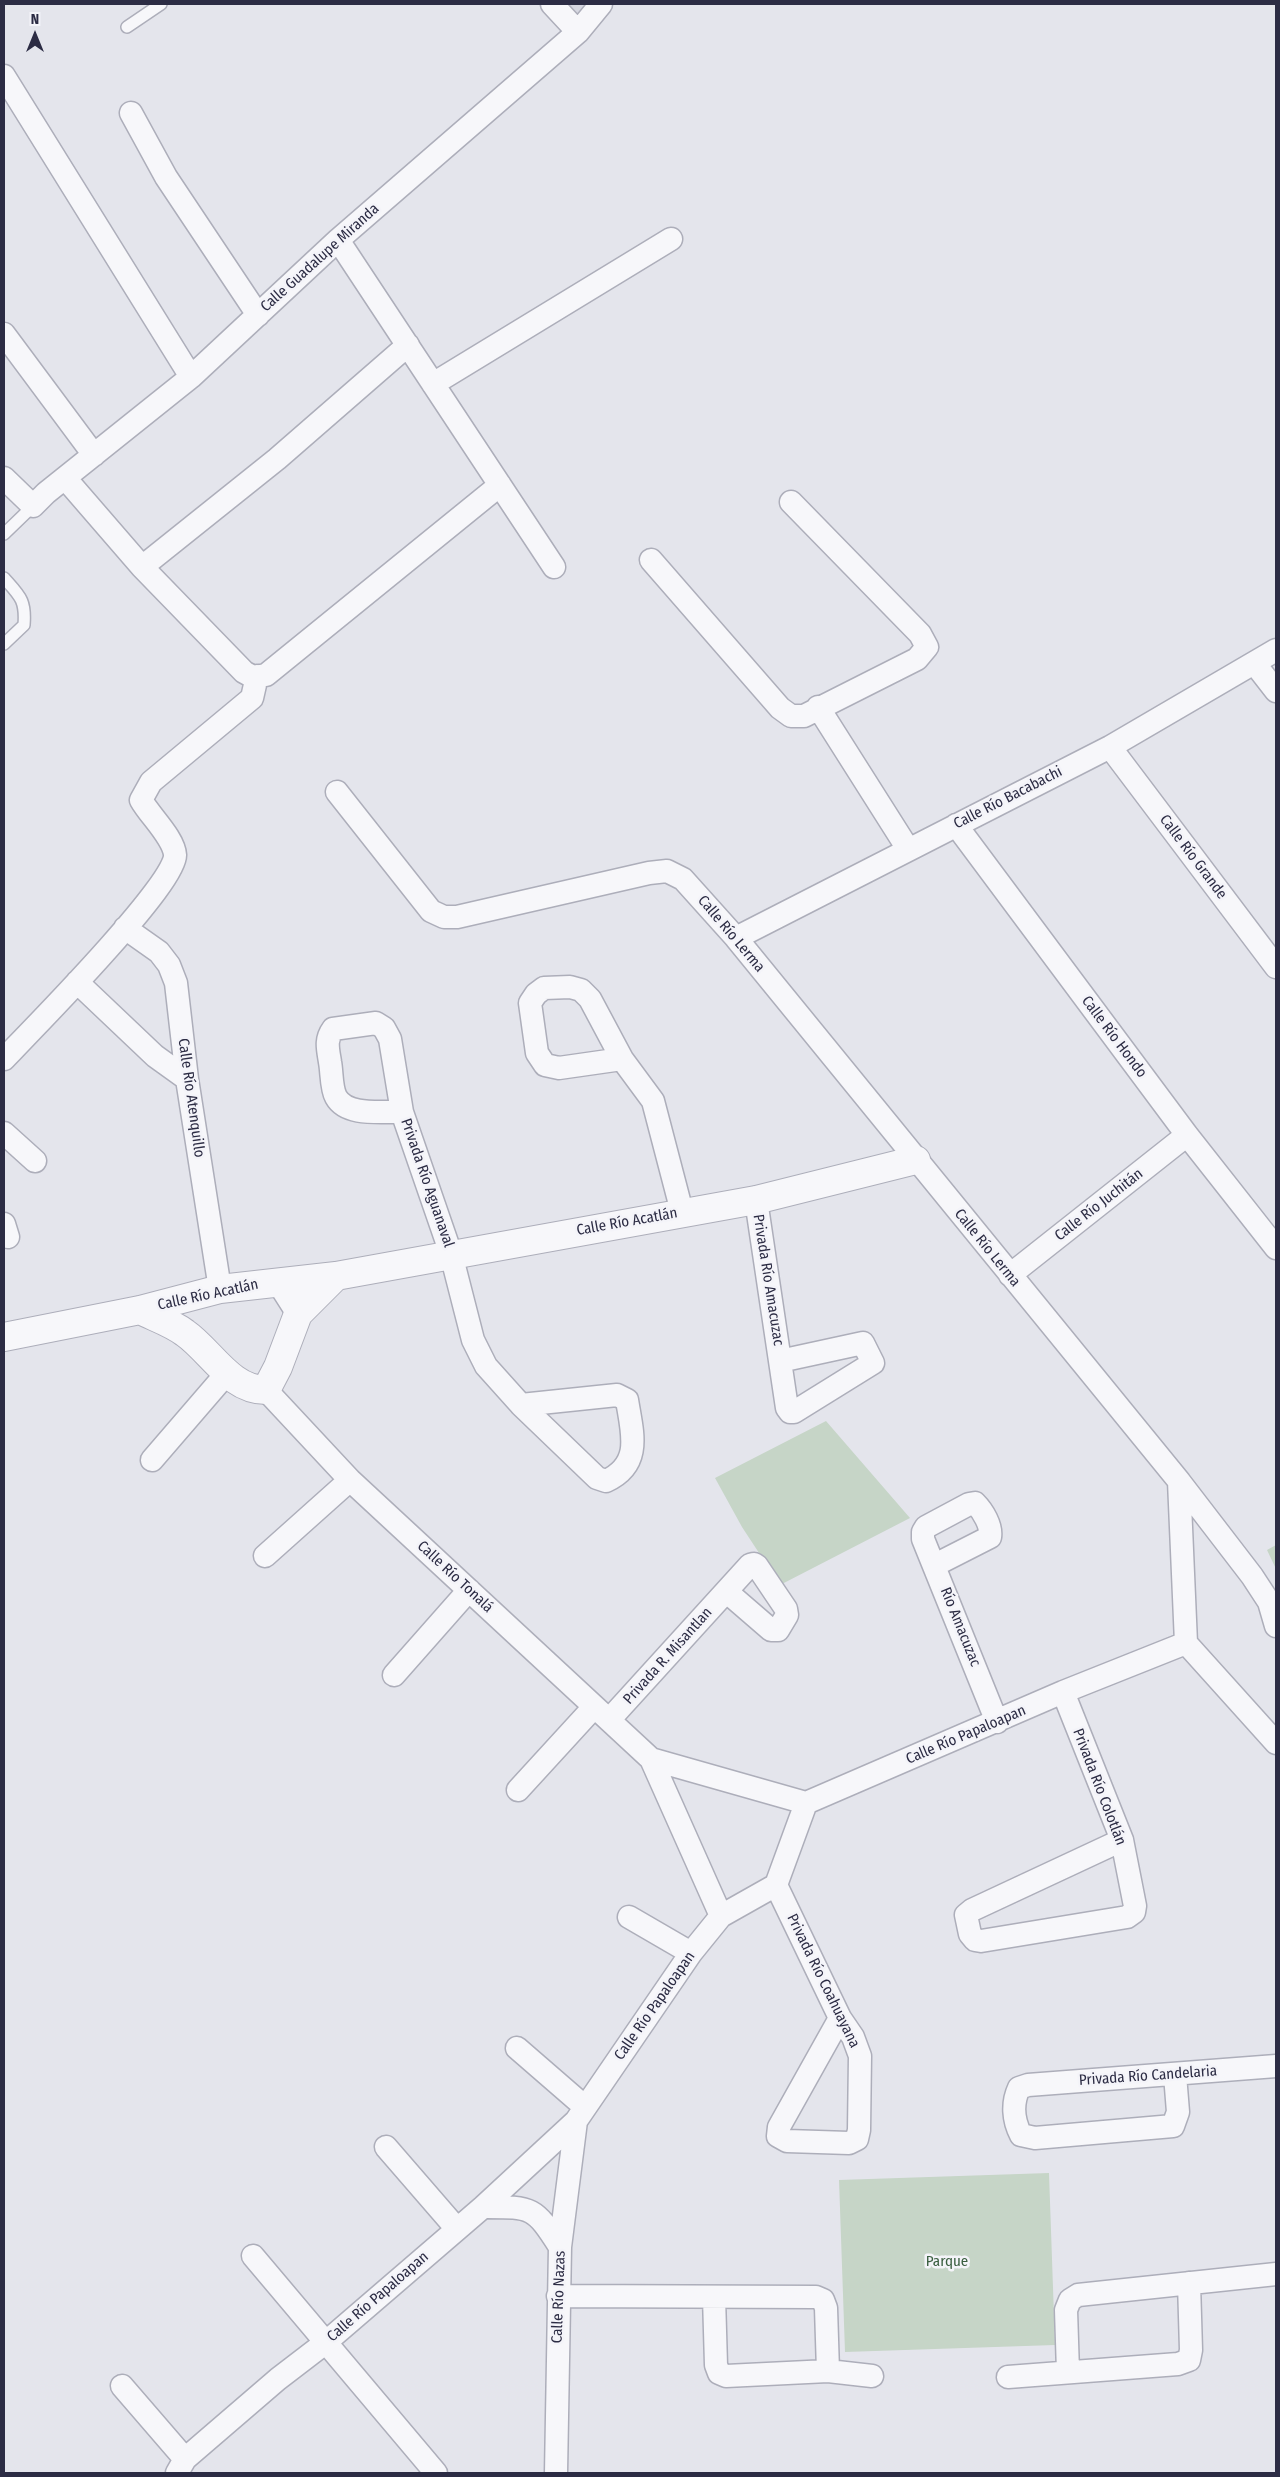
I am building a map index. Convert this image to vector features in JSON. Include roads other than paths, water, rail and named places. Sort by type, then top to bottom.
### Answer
[{"type":"street","points":[[552,4],[578,32]]},
{"type":"street","name":"Calle Guadalupe Miranda","points":[[33,506],[46,493],[191,377],[338,240],[578,32],[601,4]]},
{"type":"street","points":[[4,76],[191,377]]},
{"type":"street","points":[[131,113],[166,177],[258,314]]},
{"type":"street","points":[[433,384],[671,239]]},
{"type":"street","points":[[338,240],[554,567]]},
{"type":"street","points":[[4,334],[94,455]]},
{"type":"street","points":[[142,568],[277,459],[408,345]]},
{"type":"street","points":[[4,478],[33,506]]},
{"type":"street","points":[[65,478],[142,568],[244,672],[253,677],[266,675],[500,485]]},
{"type":"street","points":[[651,560],[780,708],[791,716],[804,716],[917,659],[927,648],[920,634],[791,502]]},
{"type":"street","name":"Calle Río Bacabachi","points":[[736,938],[1110,747],[1276,650]]},
{"type":"street","points":[[1255,664],[1276,691]]},
{"type":"street","points":[[4,1059],[125,928],[171,871],[175,857],[173,845],[142,800],[151,782],[252,698],[257,676]]},
{"type":"street","points":[[818,708],[908,849]]},
{"type":"street","name":"Calle Río Grande","points":[[1110,747],[1276,967]]},
{"type":"street","name":"Calle Río Lerma","points":[[337,792],[431,911],[444,917],[457,917],[649,873],[667,871],[683,879],[736,938],[1180,1481],[1252,1576],[1269,1602],[1276,1626]]},
{"type":"street","name":"Calle Río Hondo","points":[[956,824],[1187,1135],[1276,1248]]},
{"type":"street","name":"Calle Río Atenquillo","points":[[125,928],[159,952],[169,964],[176,983],[187,1079],[220,1289]]},
{"type":"street","points":[[77,982],[155,1056],[187,1079]]},
{"type":"street","points":[[622,1059],[653,1101],[682,1212]]},
{"type":"street","name":"Privada Río Aguanaval","points":[[402,1112],[451,1254],[473,1340],[486,1366],[521,1405],[597,1478],[606,1481],[615,1477],[630,1459],[634,1443],[627,1400],[623,1396],[617,1394],[521,1405]]},
{"type":"street","points":[[4,1133],[35,1161]]},
{"type":"street","name":"Calle Río Juchitán","points":[[1010,1275],[1187,1135]]},
{"type":"street","name":"Calle Río Acatlán","points":[[4,1337],[140,1310],[220,1289],[277,1281],[336,1276],[756,1200],[916,1160]]},
{"type":"street","name":"Privada Río Amacuzac","points":[[756,1200],[780,1361]]},
{"type":"street","points":[[266,1390],[278,1367],[298,1314],[336,1276]]},
{"type":"street","points":[[277,1281],[298,1314]]},
{"type":"street","points":[[185,1333],[186,1314],[191,1298]]},
{"type":"street","name":"Calle Río Acatlán","points":[[140,1310],[185,1333],[227,1373],[246,1386],[256,1390],[266,1390]]},
{"type":"street","points":[[152,1460],[227,1373]]},
{"type":"street","name":"Calle Río Tonalá","points":[[266,1390],[350,1480],[651,1759],[721,1916]]},
{"type":"street","points":[[265,1556],[350,1480]]},
{"type":"street","points":[[1180,1481],[1186,1643],[1276,1743]]},
{"type":"street","name":"Río Amacuzac","points":[[935,1565],[990,1537],[991,1530],[980,1508],[975,1503],[969,1504],[926,1528],[923,1532],[923,1539],[997,1722]]},
{"type":"street","points":[[394,1674],[469,1590]]},
{"type":"street","name":"Privada R. Misantlan","points":[[518,1790],[602,1714],[727,1592]]},
{"type":"street","name":"Calle Río Papaloapan","points":[[806,1803],[1063,1692],[1186,1643]]},
{"type":"street","name":"Privada Río Colotlán","points":[[1063,1692],[1122,1840],[1135,1906],[1134,1912],[1127,1917],[981,1941],[974,1940],[966,1922],[966,1915],[972,1910],[1122,1840]]},
{"type":"street","name":"Calle Río Tonalá","points":[[651,1759],[806,1803]]},
{"type":"street","points":[[776,1884],[806,1803]]},
{"type":"street","name":"Calle Río Papaloapan","points":[[181,2466],[278,2379],[325,2343],[483,2207],[580,2114],[691,1953],[721,1916],[776,1884]]},
{"type":"street","name":"Privada Río Coahuayana","points":[[776,1884],[840,2018],[853,2037],[860,2056],[859,2130],[857,2139],[848,2143],[787,2141],[778,2136],[779,2127],[840,2018]]},
{"type":"street","points":[[629,1917],[691,1953]]},
{"type":"street","points":[[517,2048],[580,2114]]},
{"type":"street","name":"Privada Río Candelaria","points":[[1174,2075],[1178,2112],[1173,2126],[1156,2129],[1034,2138],[1021,2135],[1016,2125],[1014,2099],[1019,2088],[1028,2085],[1276,2066]]},
{"type":"street","name":"Calle Río Nazas","points":[[556,2473],[560,2247],[580,2114]]},
{"type":"street","points":[[386,2147],[457,2229]]},
{"type":"street","points":[[483,2207],[511,2207],[528,2210],[542,2218],[560,2247]]},
{"type":"street","points":[[253,2256],[436,2473]]},
{"type":"street","points":[[1068,2372],[1066,2310],[1070,2300],[1078,2295],[1276,2274]]},
{"type":"street","points":[[1008,2377],[1178,2364],[1189,2360],[1191,2350],[1189,2283]]},
{"type":"street","points":[[558,2296],[816,2298],[823,2300],[826,2308],[828,2371]]},
{"type":"street","points":[[714,2297],[716,2365],[719,2373],[726,2376],[828,2371],[872,2376]]},
{"type":"street","points":[[122,2386],[181,2466]]},
{"type":"lane","points":[[127,28],[161,4]]},
{"type":"lane","points":[[4,534],[33,506]]},
{"type":"lane","points":[[4,578],[19,594],[26,608],[24,625],[4,644]]},
{"type":"park label","name":"Parque","points":[[947,2262]]}]
